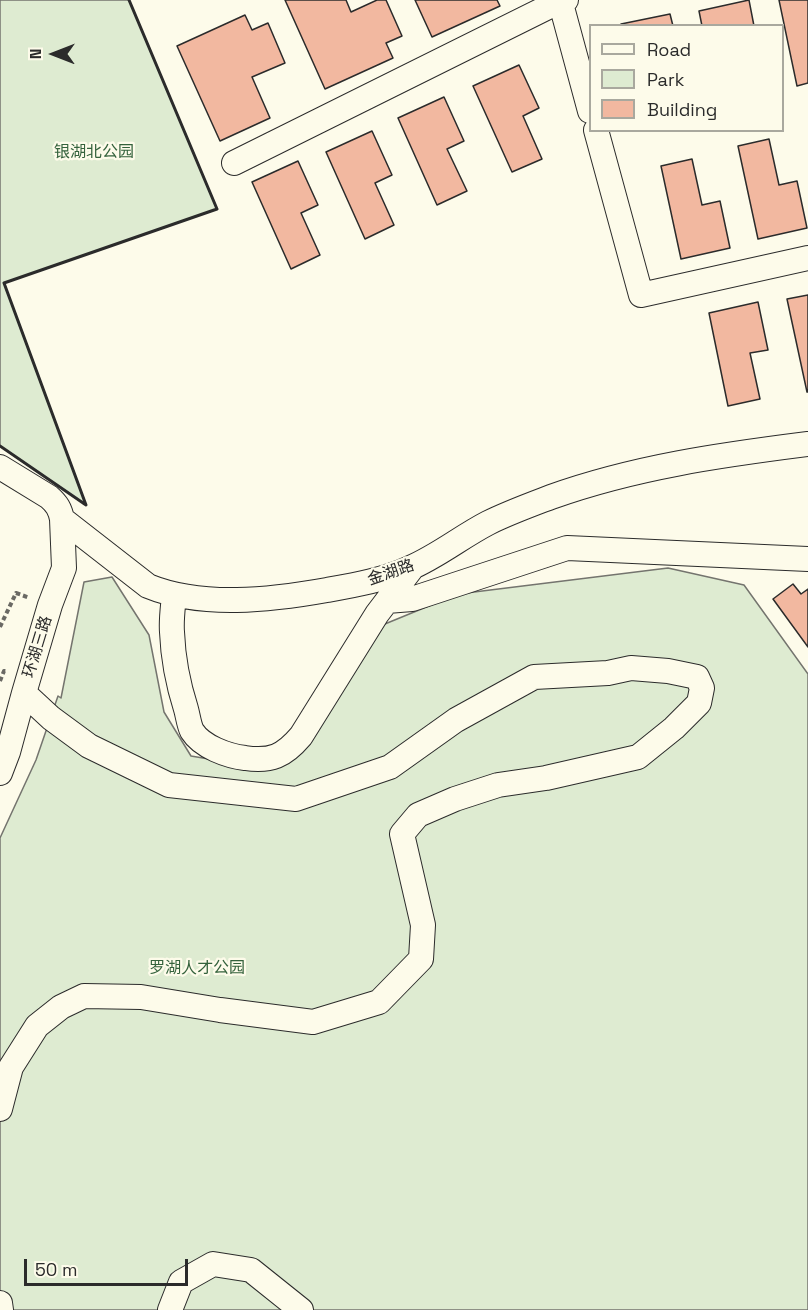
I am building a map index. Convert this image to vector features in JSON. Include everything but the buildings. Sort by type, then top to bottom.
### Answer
[{"type":"street","points":[[234,163],[562,0],[589,103]]},
{"type":"street","points":[[597,132],[641,296],[808,258]]},
{"type":"street","name":"金湖路","points":[[0,467],[49,497],[56,503],[62,519],[148,586],[174,595],[236,600],[308,594],[389,577],[433,556],[489,523],[529,506],[641,470],[692,460],[808,444]]},
{"type":"street","name":"环湖三路","points":[[0,773],[50,605],[64,568],[62,519]]},
{"type":"street","points":[[387,601],[412,598],[567,548],[808,559]]},
{"type":"street","points":[[174,595],[171,630],[177,681],[192,731],[205,744],[219,752],[247,759],[263,759],[279,756],[291,748],[301,736],[377,614],[412,567]]},
{"type":"street","points":[[0,1109],[11,1067],[37,1026],[61,1007],[84,996],[141,997],[313,1022],[379,1002],[421,960],[423,925],[402,834],[418,815],[498,784],[546,778],[638,757],[675,728],[699,704],[702,688],[697,676],[645,668],[631,668],[608,673],[534,677],[456,720],[390,767],[296,799],[169,785],[89,746],[51,718],[24,693]]},
{"type":"street","points":[[170,1310],[181,1282],[213,1264],[251,1270],[301,1310]]},
{"type":"street","points":[[0,1303],[1,1310]]},
{"type":"path","points":[[0,627],[16,593]]},
{"type":"path","points":[[0,681],[4,671]]},
{"type":"green space","name":"银湖北公园","points":[[0,0],[129,0],[217,209],[4,283],[86,505],[0,446]]},
{"type":"green space","name":"罗湖人才公园","points":[[668,568],[744,585],[808,674],[808,1310],[0,1310],[0,838],[36,760],[58,696],[61,698],[84,582],[112,577],[149,635],[164,712],[191,756],[268,769],[380,626],[458,594]]},
{"type":"wall","points":[[0,446],[86,505],[4,283],[217,209],[129,0]]}]
